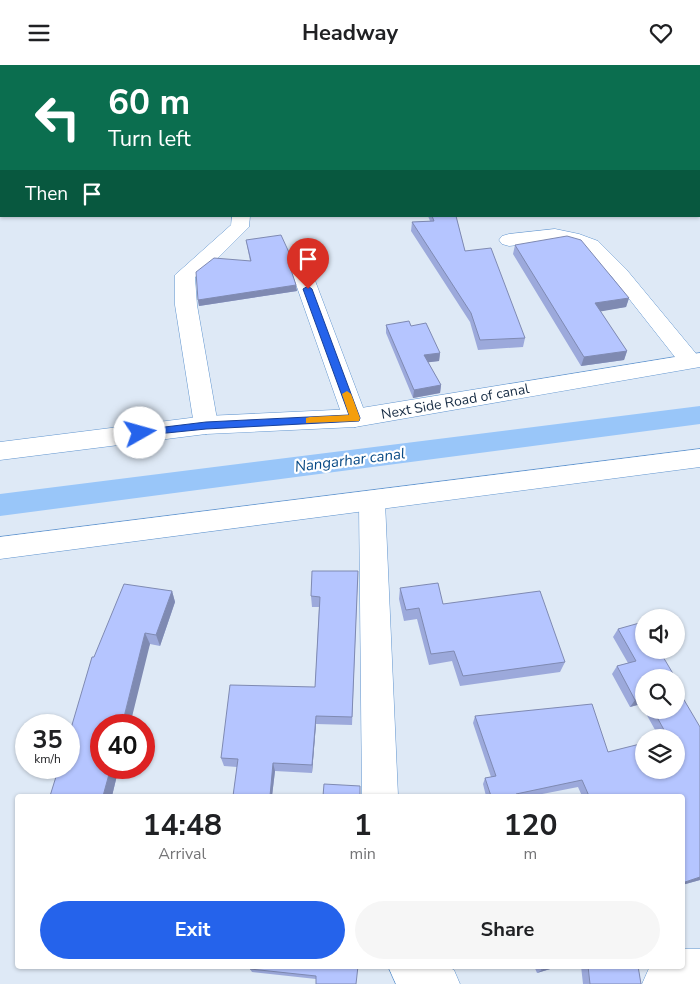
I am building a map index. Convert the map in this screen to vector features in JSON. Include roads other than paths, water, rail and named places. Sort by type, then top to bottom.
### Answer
[{"type":"street","points":[[206,425],[186,305],[185,275],[199,266],[240,227],[241,217]]},
{"type":"street","points":[[509,240],[554,235],[572,238],[591,245],[619,273],[695,360]]},
{"type":"street","points":[[301,270],[355,418]]},
{"type":"street","name":"Next Side Road of canal","points":[[0,451],[206,425],[355,418],[695,360]]},
{"type":"street","points":[[0,548],[700,459]]},
{"type":"street","points":[[372,502],[380,794]]},
{"type":"street","points":[[409,969],[414,979],[440,984]]},
{"type":"street","points":[[662,984],[671,970],[700,969]]},
{"type":"waterway","name":"Nangarhar canal","points":[[0,505],[700,415]]}]
